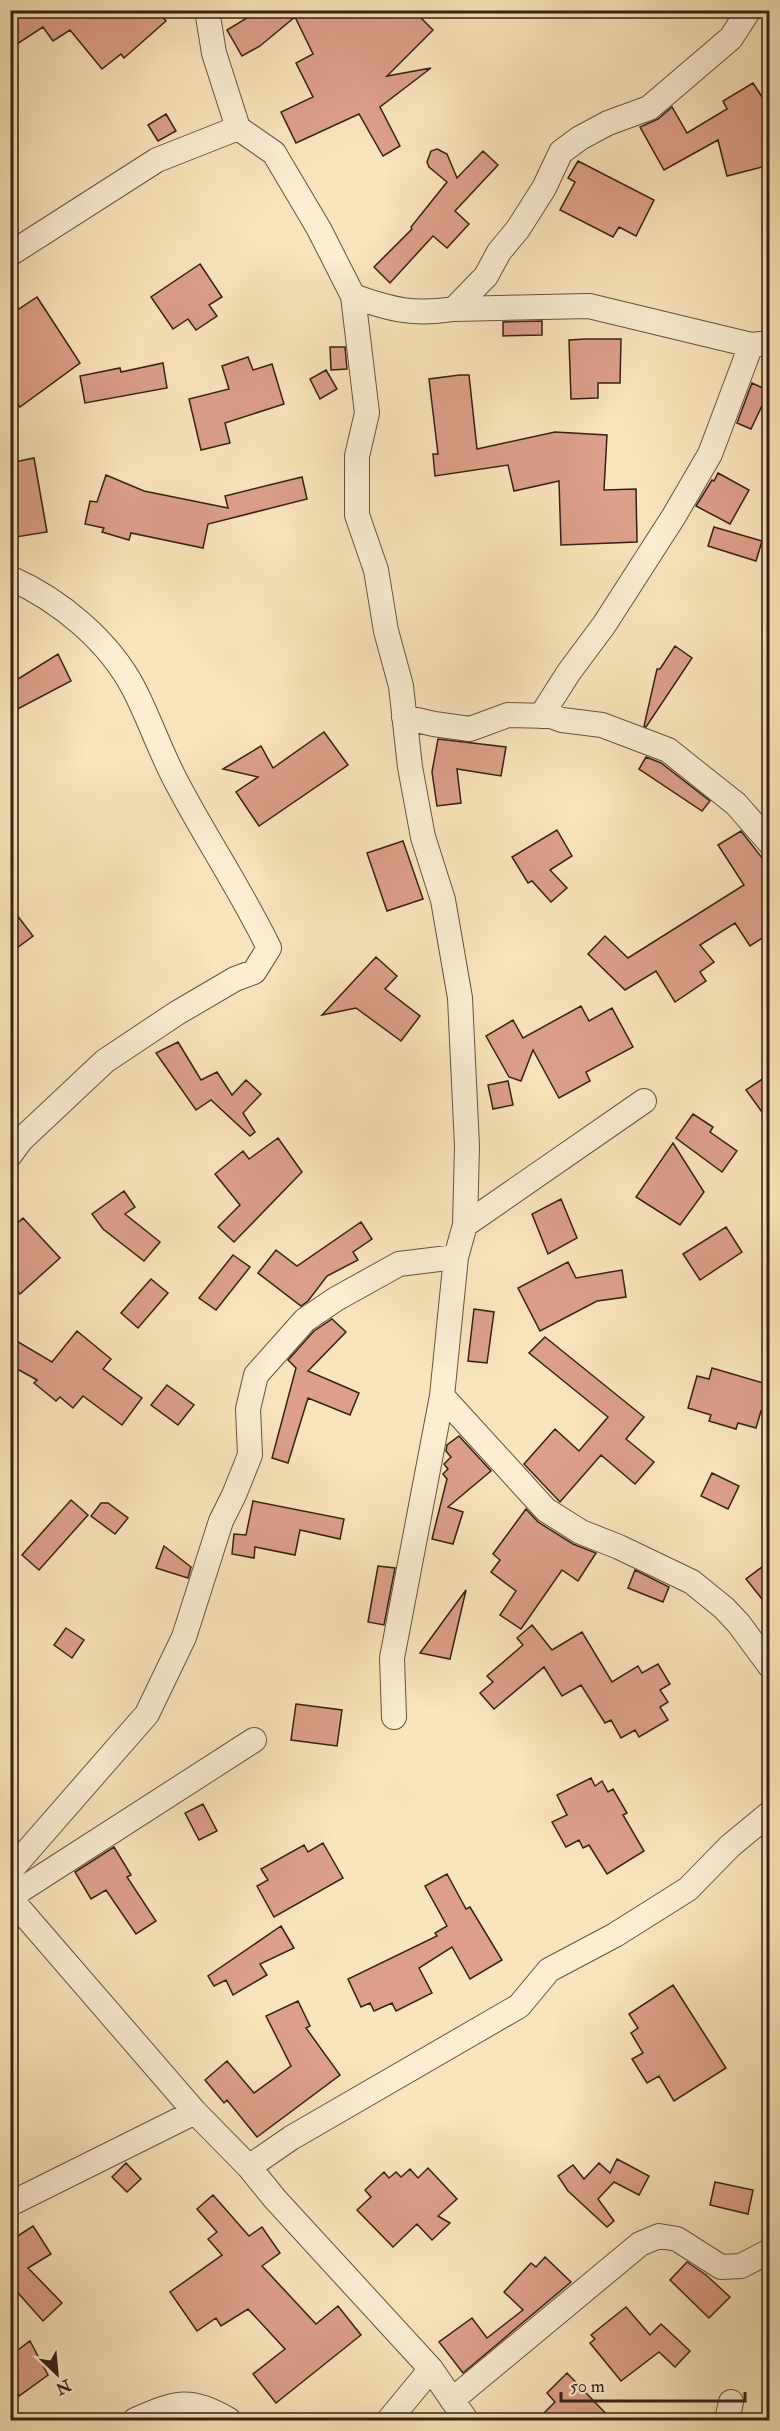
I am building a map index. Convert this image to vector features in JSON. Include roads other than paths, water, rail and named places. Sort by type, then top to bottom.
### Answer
[{"type":"street","points":[[207,10],[214,53],[238,128],[274,153],[319,229],[353,296],[367,413],[357,456],[357,515],[376,570],[386,631],[401,686],[410,766],[423,837],[443,900],[460,998],[467,1146],[465,1225],[456,1257],[442,1396],[392,1658],[394,1717]]},
{"type":"street","points":[[454,309],[486,276],[499,252],[518,229],[544,188],[561,152],[580,138],[608,123],[649,108],[731,38],[749,10]]},
{"type":"street","points":[[10,255],[157,159],[238,128]]},
{"type":"street","points":[[353,296],[390,309],[413,312],[589,306],[760,344],[710,454],[674,516],[604,625],[569,672],[541,716]]},
{"type":"street","points":[[10,578],[26,585],[67,612],[106,650],[133,687],[177,784],[240,892],[269,948],[254,972],[235,979],[177,1013],[105,1061],[21,1140],[10,1155]]},
{"type":"street","points":[[404,717],[470,729],[508,715],[551,716],[562,720],[602,725],[668,750],[736,804],[770,843]]},
{"type":"street","points":[[465,1225],[644,1101]]},
{"type":"street","points":[[10,1872],[147,1714],[184,1637],[221,1521],[250,1455],[248,1409],[256,1375],[305,1320],[336,1299],[399,1264],[456,1257]]},
{"type":"street","points":[[442,1396],[546,1510],[581,1532],[619,1547],[692,1582],[724,1608],[739,1624],[770,1666]]},
{"type":"street","points":[[255,1740],[10,1897],[195,2112],[249,2167],[283,2208],[431,2370],[466,2421]]},
{"type":"street","points":[[249,2167],[291,2138],[519,2006],[549,1970],[615,1935],[688,1889],[730,1846],[770,1813]]},
{"type":"street","points":[[10,2204],[195,2112]]},
{"type":"street","points":[[452,2400],[640,2244],[659,2236],[677,2239],[721,2267],[741,2266],[770,2251]]},
{"type":"street","points":[[389,2421],[431,2370]]},
{"type":"street","points":[[135,2421],[173,2404],[209,2408],[229,2421]]}]
